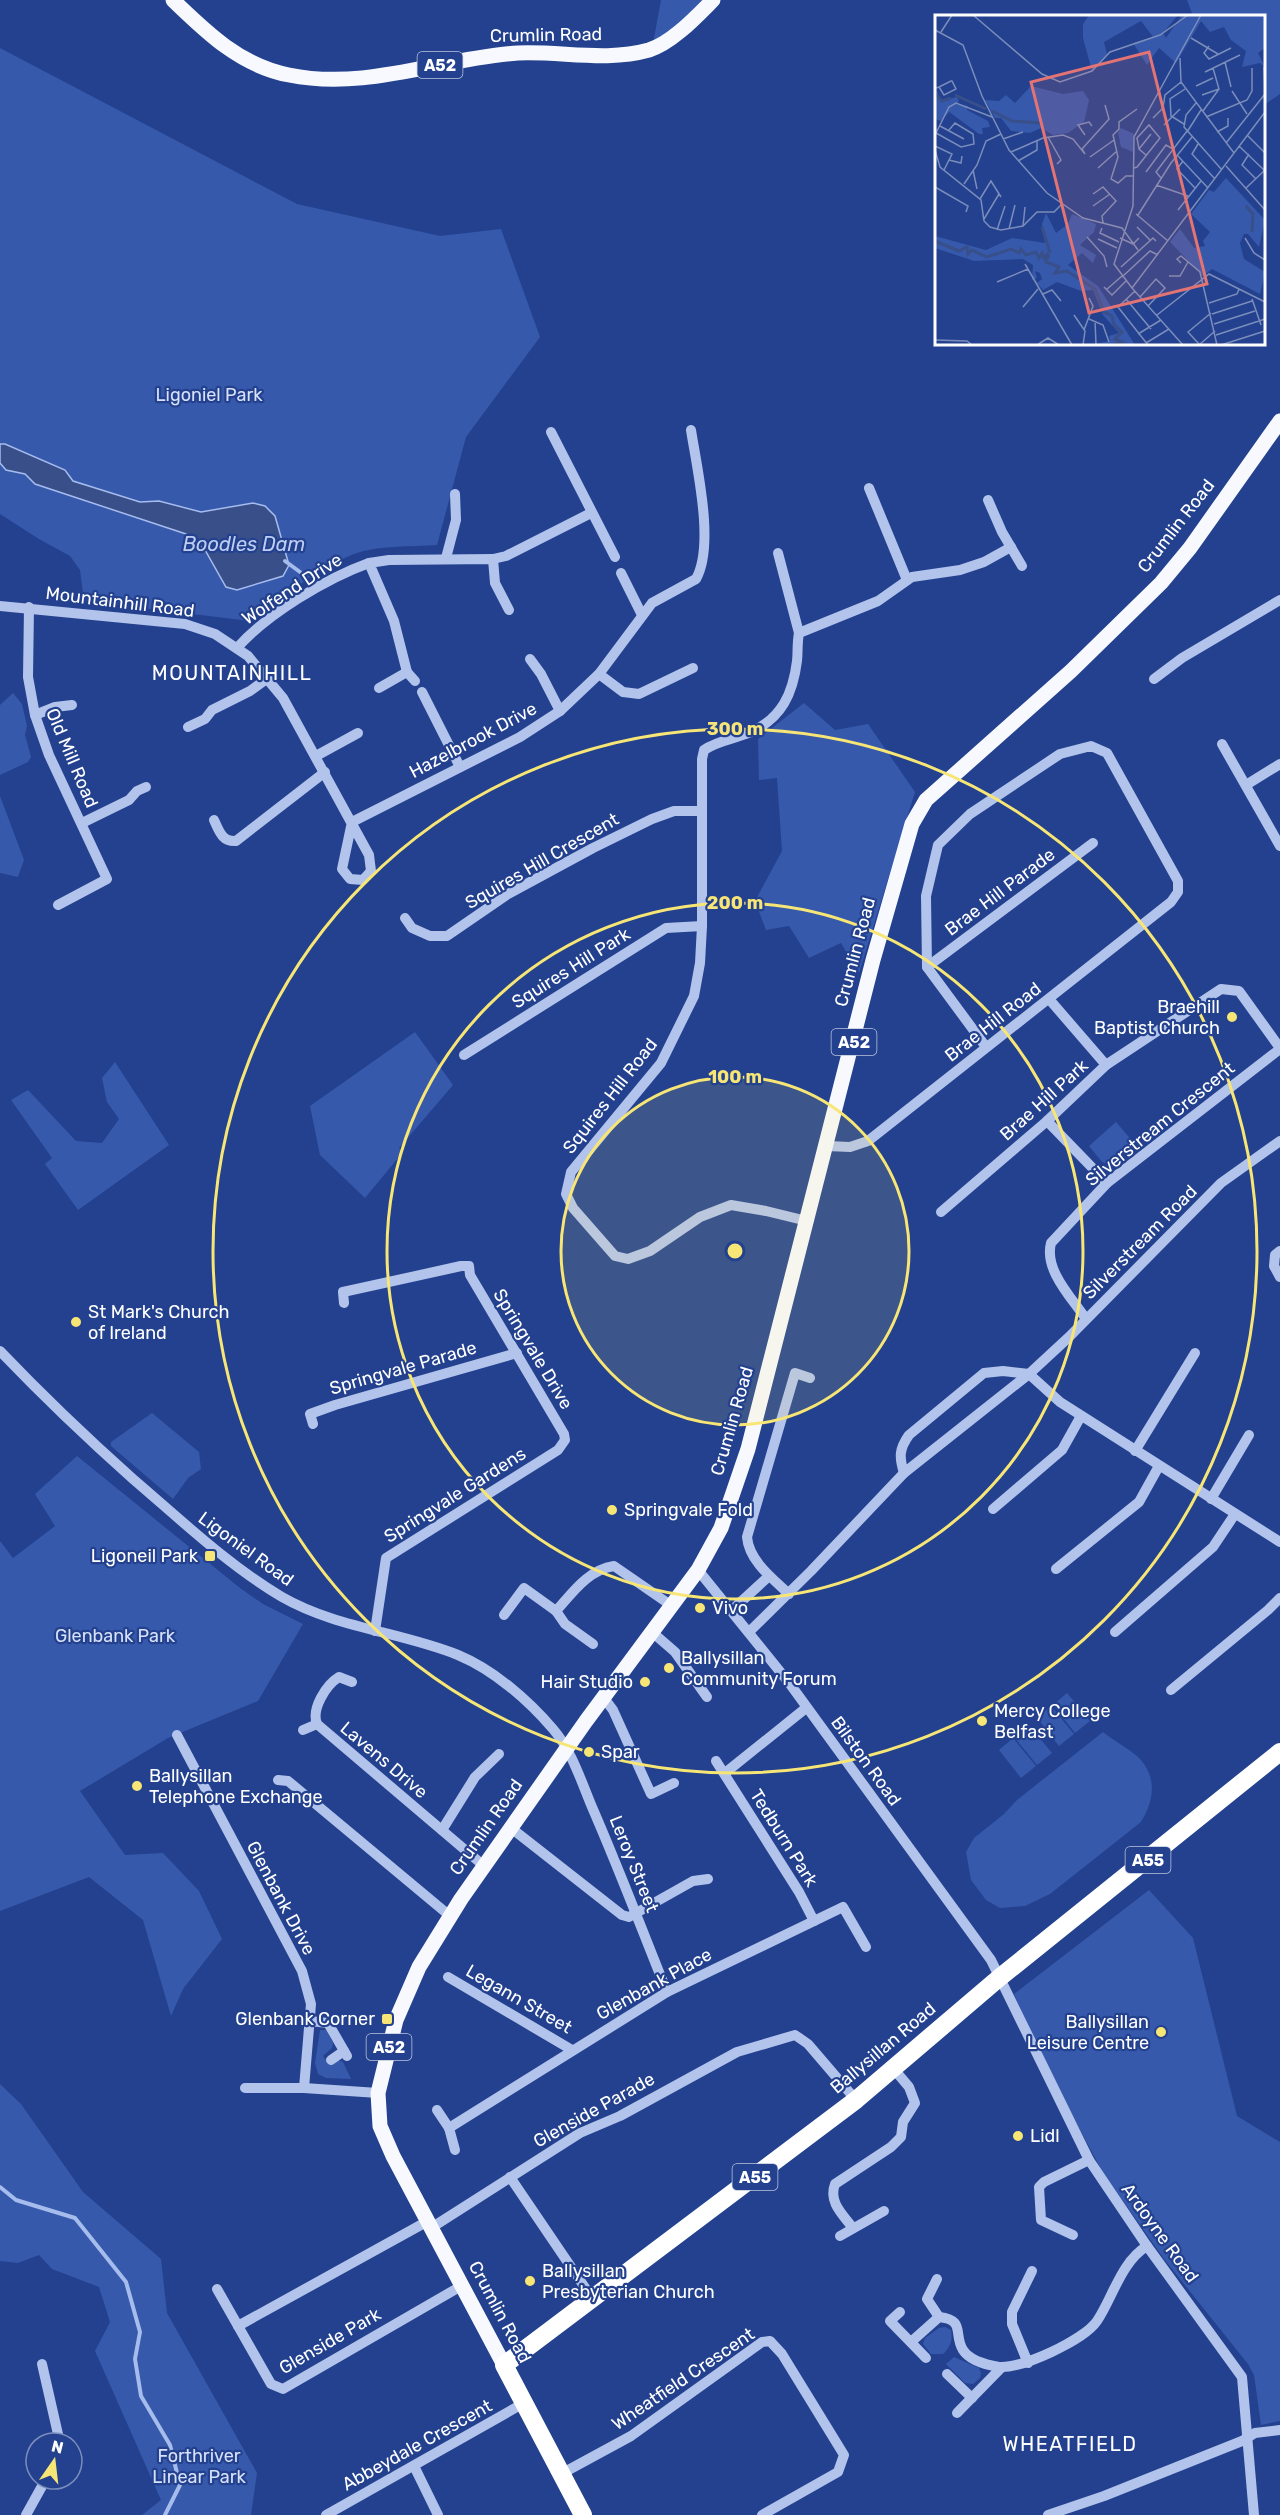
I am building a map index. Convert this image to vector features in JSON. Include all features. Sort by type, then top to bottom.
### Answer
[{"type":"highway","name":"Ballysillan Road","points":[[504,2365],[856,2100],[999,1978],[1280,1752]]},
{"type":"highway","name":"Crumlin Road","points":[[504,2365],[583,2515]]},
{"type":"main road","name":"Crumlin Road","points":[[173,0],[200,26],[236,55],[265,69],[290,76],[356,79],[519,53],[596,56],[632,54],[652,49],[679,32],[714,0]]},
{"type":"main road","name":"Crumlin Road","points":[[504,2365],[390,2151],[380,2126],[378,2093],[400,2008],[422,1961],[450,1916],[511,1827],[698,1570],[721,1528],[748,1449],[873,960],[912,824],[926,800],[1071,671],[1161,583],[1190,548],[1280,421]]},
{"type":"street","name":"Hazelbrook Drive","points":[[352,822],[520,737],[560,711],[599,674],[652,603],[689,584],[700,571],[704,519],[691,430]]},
{"type":"street","points":[[551,432],[615,557]]},
{"type":"street","points":[[869,488],[907,580]]},
{"type":"street","points":[[446,558],[456,520],[455,494]]},
{"type":"street","points":[[988,500],[1022,566]]},
{"type":"street","points":[[509,610],[495,583],[493,559],[506,556],[591,513]]},
{"type":"street","points":[[778,553],[799,633],[878,601],[907,580],[919,575],[960,570],[984,562],[1011,547]]},
{"type":"street","name":"Wolfend Drive","points":[[237,648],[266,621],[338,576],[369,563],[446,558],[493,559]]},
{"type":"street","points":[[369,563],[394,621],[407,672],[415,681]]},
{"type":"street","points":[[621,573],[642,615]]},
{"type":"street","points":[[1154,679],[1182,658],[1280,600]]},
{"type":"street","name":"Mountainhill Road","points":[[0,606],[185,624],[215,634],[248,656],[283,698],[352,822],[371,864],[368,877],[363,880],[350,879],[342,868],[352,822]]},
{"type":"street","name":"Old Mill Road","points":[[28,607],[28,678],[35,715],[49,755],[108,879],[58,905]]},
{"type":"street","name":"Squires Hill Road","points":[[799,633],[793,682],[783,709],[771,722],[754,731],[717,741],[704,750],[702,759],[702,926],[700,963],[694,996],[661,1064],[571,1172],[566,1194],[573,1208],[615,1256],[628,1259],[650,1251],[700,1217],[731,1205],[766,1210],[807,1221]]},
{"type":"street","points":[[530,659],[541,674],[560,711]]},
{"type":"street","points":[[599,674],[623,692],[639,694],[693,668]]},
{"type":"street","points":[[379,688],[407,672]]},
{"type":"street","points":[[188,727],[205,719],[212,710],[250,692],[268,678]]},
{"type":"street","points":[[422,692],[460,767]]},
{"type":"street","points":[[35,715],[55,707],[72,705]]},
{"type":"street","points":[[316,756],[358,733]]},
{"type":"street","points":[[1222,744],[1280,846]]},
{"type":"street","name":"Brae Hill Road","points":[[827,1146],[850,1147],[868,1141],[1171,902],[1178,892],[1178,881],[1107,753],[1091,746],[1060,754],[970,814],[938,845],[926,897],[927,967]]},
{"type":"street","points":[[1246,785],[1280,764]]},
{"type":"street","points":[[214,820],[224,839],[230,842],[236,841],[325,772]]},
{"type":"street","points":[[82,823],[129,800],[137,791],[146,787]]},
{"type":"street","name":"Squires Hill Crescent","points":[[405,918],[412,928],[430,936],[447,936],[508,894],[651,819],[674,811],[702,811]]},
{"type":"street","name":"Brae Hill Parade","points":[[927,967],[1093,843]]},
{"type":"street","name":"Squires Hill Park","points":[[464,1055],[666,928],[702,926]]},
{"type":"street","points":[[927,967],[986,1047]]},
{"type":"street","name":"Brae Hill Park","points":[[941,1212],[1047,1121],[1106,1065],[1221,989],[1239,991],[1280,1049]]},
{"type":"street","points":[[1049,999],[1106,1065]]},
{"type":"street","name":"Silverstream Crescent","points":[[1086,1319],[1051,1266],[1048,1254],[1052,1243],[1107,1183],[1280,1049]]},
{"type":"street","points":[[1047,1121],[1107,1183]]},
{"type":"street","name":"Silverstream Road","points":[[749,1632],[789,1594],[904,1473],[1029,1374],[1221,1183],[1280,1141]]},
{"type":"street","points":[[1280,1251],[1275,1255],[1274,1266],[1280,1278]]},
{"type":"street","name":"Springvale Drive","points":[[344,1303],[343,1292],[469,1266],[470,1275],[564,1434]]},
{"type":"street","name":"Ligoniel Road","points":[[0,1351],[94,1446],[183,1523],[256,1580],[284,1598],[313,1611],[459,1656],[481,1668],[524,1700],[553,1729],[568,1749]]},
{"type":"street","name":"Springvale Parade","points":[[313,1424],[310,1414],[335,1404],[517,1353]]},
{"type":"street","points":[[1135,1451],[1195,1353]]},
{"type":"street","points":[[904,1473],[899,1457],[902,1444],[909,1435],[984,1373],[1003,1371],[1029,1374],[1060,1402],[1280,1542]]},
{"type":"street","points":[[789,1594],[770,1576],[751,1550],[747,1536],[795,1374],[810,1378]]},
{"type":"street","points":[[993,1509],[1062,1450],[1081,1416]]},
{"type":"street","name":"Springvale Gardens","points":[[375,1631],[386,1558],[558,1450],[565,1440],[564,1434]]},
{"type":"street","points":[[1211,1499],[1250,1435]]},
{"type":"street","points":[[1056,1569],[1138,1502],[1159,1466]]},
{"type":"street","points":[[1115,1632],[1213,1547],[1235,1514]]},
{"type":"street","points":[[556,1611],[583,1581],[604,1568],[614,1566],[672,1606]]},
{"type":"street","name":"Bilston Road","points":[[698,1570],[732,1610],[806,1708],[991,1960],[999,1978]]},
{"type":"street","points":[[732,1610],[770,1576]]},
{"type":"street","points":[[504,1615],[524,1588],[556,1611],[566,1624],[593,1644]]},
{"type":"street","points":[[1171,1690],[1280,1598]]},
{"type":"street","points":[[652,1632],[675,1652],[707,1697]]},
{"type":"street","name":"Lavens Drive","points":[[352,1682],[339,1677],[328,1684],[315,1714],[317,1724],[484,1866]]},
{"type":"street","points":[[604,1698],[613,1710],[651,1794],[674,1783]]},
{"type":"street","points":[[724,1773],[806,1708]]},
{"type":"street","points":[[303,1730],[317,1724]]},
{"type":"street","name":"Glenbank Drive","points":[[177,1735],[302,1971],[311,2004],[304,2088]]},
{"type":"street","name":"Leroy Street","points":[[568,1749],[627,1887],[667,1992]]},
{"type":"street","points":[[442,1830],[475,1777],[499,1754]]},
{"type":"street","name":"Tedburn Park","points":[[716,1761],[799,1892],[814,1921]]},
{"type":"street","points":[[278,1780],[288,1781],[450,1916]]},
{"type":"street","points":[[511,1827],[622,1915],[629,1917],[693,1881],[708,1879]]},
{"type":"street","name":"Glenbank Place","points":[[449,2128],[667,1992],[843,1907],[866,1947]]},
{"type":"street","name":"Legann Street","points":[[448,1977],[572,2050]]},
{"type":"street","name":"Ardoyne Road","points":[[999,1978],[1089,2160],[1147,2246],[1242,2377],[1254,2515]]},
{"type":"street","points":[[310,2021],[328,2023],[345,2054],[331,2060]]},
{"type":"street","name":"Glenside Parade","points":[[430,2224],[580,2133],[620,2116],[713,2063],[737,2052],[795,2035],[808,2044],[856,2100]]},
{"type":"street","points":[[853,2228],[834,2203],[832,2192],[836,2184],[891,2147],[901,2137],[903,2122],[915,2103],[909,2087],[893,2068]]},
{"type":"street","points":[[244,2088],[304,2088],[378,2093]]},
{"type":"street","points":[[437,2110],[449,2128],[455,2150]]},
{"type":"street","points":[[1073,2235],[1041,2220],[1039,2187],[1044,2182],[1089,2160]]},
{"type":"street","points":[[510,2177],[592,2298]]},
{"type":"street","points":[[840,2236],[884,2211]]},
{"type":"street","points":[[238,2326],[430,2224]]},
{"type":"street","points":[[911,2343],[939,2318],[949,2319],[957,2325],[963,2351],[972,2358],[988,2365],[1002,2367],[1029,2363],[1068,2343],[1095,2324],[1133,2258],[1147,2246]]},
{"type":"street","points":[[1029,2363],[1011,2324],[1012,2312],[1032,2271]]},
{"type":"street","points":[[937,2279],[927,2299],[939,2318]]},
{"type":"street","name":"Glenside Park","points":[[217,2289],[271,2384],[283,2389],[463,2285]]},
{"type":"street","points":[[900,2312],[891,2321],[926,2358]]},
{"type":"street","name":"Wheatfield Crescent","points":[[561,2474],[631,2436],[762,2342],[770,2341],[782,2355],[844,2455],[838,2472],[762,2515]]},
{"type":"street","points":[[42,2364],[57,2431]]},
{"type":"street","points":[[957,2413],[1002,2367]]},
{"type":"street","points":[[947,2374],[972,2398]]},
{"type":"street","name":"Abbeydale Crescent","points":[[326,2515],[524,2403]]},
{"type":"street","points":[[1048,2515],[1104,2496],[1255,2433],[1280,2430]]},
{"type":"street","points":[[414,2466],[438,2515]]},
{"type":"street","points":[[26,2515],[39,2491]]},
{"type":"green space","points":[[661,0],[713,0],[652,49]]},
{"type":"green space","points":[[1187,0],[1280,0],[1280,94],[1265,104],[1265,15],[1193,15]]},
{"type":"green space","name":"Ligoniel Park","points":[[0,48],[297,204],[440,236],[501,229],[540,337],[466,437],[437,545],[384,548],[354,554],[313,576],[250,621],[84,601],[80,570],[70,556],[0,514]]},
{"type":"green space","points":[[13,693],[22,704],[27,726],[25,735],[31,757],[28,762],[0,775],[0,705]]},
{"type":"green space","points":[[804,703],[835,730],[868,724],[915,792],[859,973],[841,943],[809,958],[789,926],[766,930],[755,901],[782,851],[777,778],[759,780],[758,739]]},
{"type":"green space","points":[[0,796],[24,860],[18,877],[0,873]]},
{"type":"green space","points":[[415,1032],[453,1085],[399,1148],[403,1152],[365,1198],[320,1155],[310,1106]]},
{"type":"green space","points":[[115,1062],[169,1145],[78,1210],[45,1164],[52,1158],[11,1100],[28,1090],[76,1141],[102,1143],[119,1119],[107,1102],[102,1078]]},
{"type":"green space","points":[[1116,1122],[1134,1143],[1116,1162],[1109,1165],[1102,1162],[1089,1146]]},
{"type":"green space","points":[[152,1413],[199,1452],[201,1469],[188,1478],[173,1499],[111,1446],[111,1442]]},
{"type":"green space","name":"Glenbank Park","points":[[77,1456],[240,1588],[263,1604],[303,1624],[258,1701],[168,1738],[80,1791],[125,1855],[163,1853],[199,1891],[222,1939],[183,1989],[171,2016],[143,1920],[89,1877],[0,1911],[0,1541],[13,1558],[55,1526],[35,1494]]},
{"type":"green space","points":[[1067,1693],[1090,1721],[1075,1733],[1053,1705]]},
{"type":"green space","points":[[1051,1706],[1074,1734],[1059,1746],[1037,1718]]},
{"type":"green space","points":[[1029,1725],[1052,1753],[1037,1765],[1014,1737]]},
{"type":"green space","points":[[1103,1732],[1138,1757],[1149,1773],[1151,1797],[1141,1822],[1050,1894],[1025,1906],[1000,1908],[986,1900],[971,1880],[966,1852],[974,1838],[1004,1814],[1017,1800]]},
{"type":"green space","points":[[1013,1738],[1036,1766],[1021,1778],[999,1750]]},
{"type":"green space","points":[[1149,1890],[1193,1938],[1237,2116],[1280,2142],[1280,2421],[1261,2425],[1254,2375],[1248,2364],[1164,2259],[1102,2171],[1040,2055],[1014,1994]]},
{"type":"green space","points":[[320,2030],[326,2030],[333,2043],[332,2048],[323,2056],[328,2063],[338,2060],[343,2062],[351,2079],[326,2078],[318,2074],[315,2063]]},
{"type":"green space","name":"Forthriver Linear Park","points":[[0,2084],[21,2104],[83,2192],[161,2259],[167,2313],[257,2473],[251,2515],[142,2515],[161,2500],[95,2351],[110,2322],[99,2287],[52,2269],[39,2255],[18,2263],[0,2261]]},
{"type":"green space","points":[[945,2327],[951,2330],[952,2337],[949,2346],[943,2354],[931,2354],[923,2344],[925,2338],[939,2328]]},
{"type":"green space","points":[[954,2357],[979,2368],[980,2378],[973,2384],[965,2383],[946,2364]]},
{"type":"water","name":"Boodles Dam","points":[[0,444],[5,444],[65,470],[73,481],[140,502],[159,501],[201,512],[253,503],[265,506],[275,516],[289,565],[283,576],[237,590],[226,587],[205,550],[186,534],[35,484],[25,474],[6,470],[0,463]]},
{"type":"waterway","points":[[285,561],[300,572]]},
{"type":"waterway","points":[[0,2187],[16,2200],[75,2218],[126,2282],[140,2332],[135,2359],[141,2396],[170,2445],[180,2485],[165,2515]]},
{"type":"place","name":"Braehill Baptist Church","points":[[1232,1017]]},
{"type":"place","name":"St Mark's Church of Ireland","points":[[76,1322]]},
{"type":"place","name":"Springvale Fold","points":[[612,1510]]},
{"type":"place","name":"Ligoneil Park","points":[[210,1556]]},
{"type":"place","name":"Vivo","points":[[700,1608]]},
{"type":"place","name":"Ballysillan Community Forum","points":[[669,1668]]},
{"type":"place","name":"Hair Studio","points":[[645,1682]]},
{"type":"place","name":"Mercy College Belfast","points":[[982,1721]]},
{"type":"place","name":"Spar","points":[[589,1752]]},
{"type":"place","name":"Ballysillan Telephone Exchange","points":[[137,1786]]},
{"type":"place","name":"Glenbank Corner","points":[[387,2019]]},
{"type":"place","name":"Ballysillan Leisure Centre","points":[[1161,2032]]},
{"type":"place","name":"Lidl","points":[[1018,2136]]},
{"type":"place","name":"Ballysillan Presbyterian Church","points":[[530,2281]]},
{"type":"district","name":"MOUNTAINHILL","points":[[232,673]]},
{"type":"district","name":"WHEATFIELD","points":[[1070,2444]]}]
